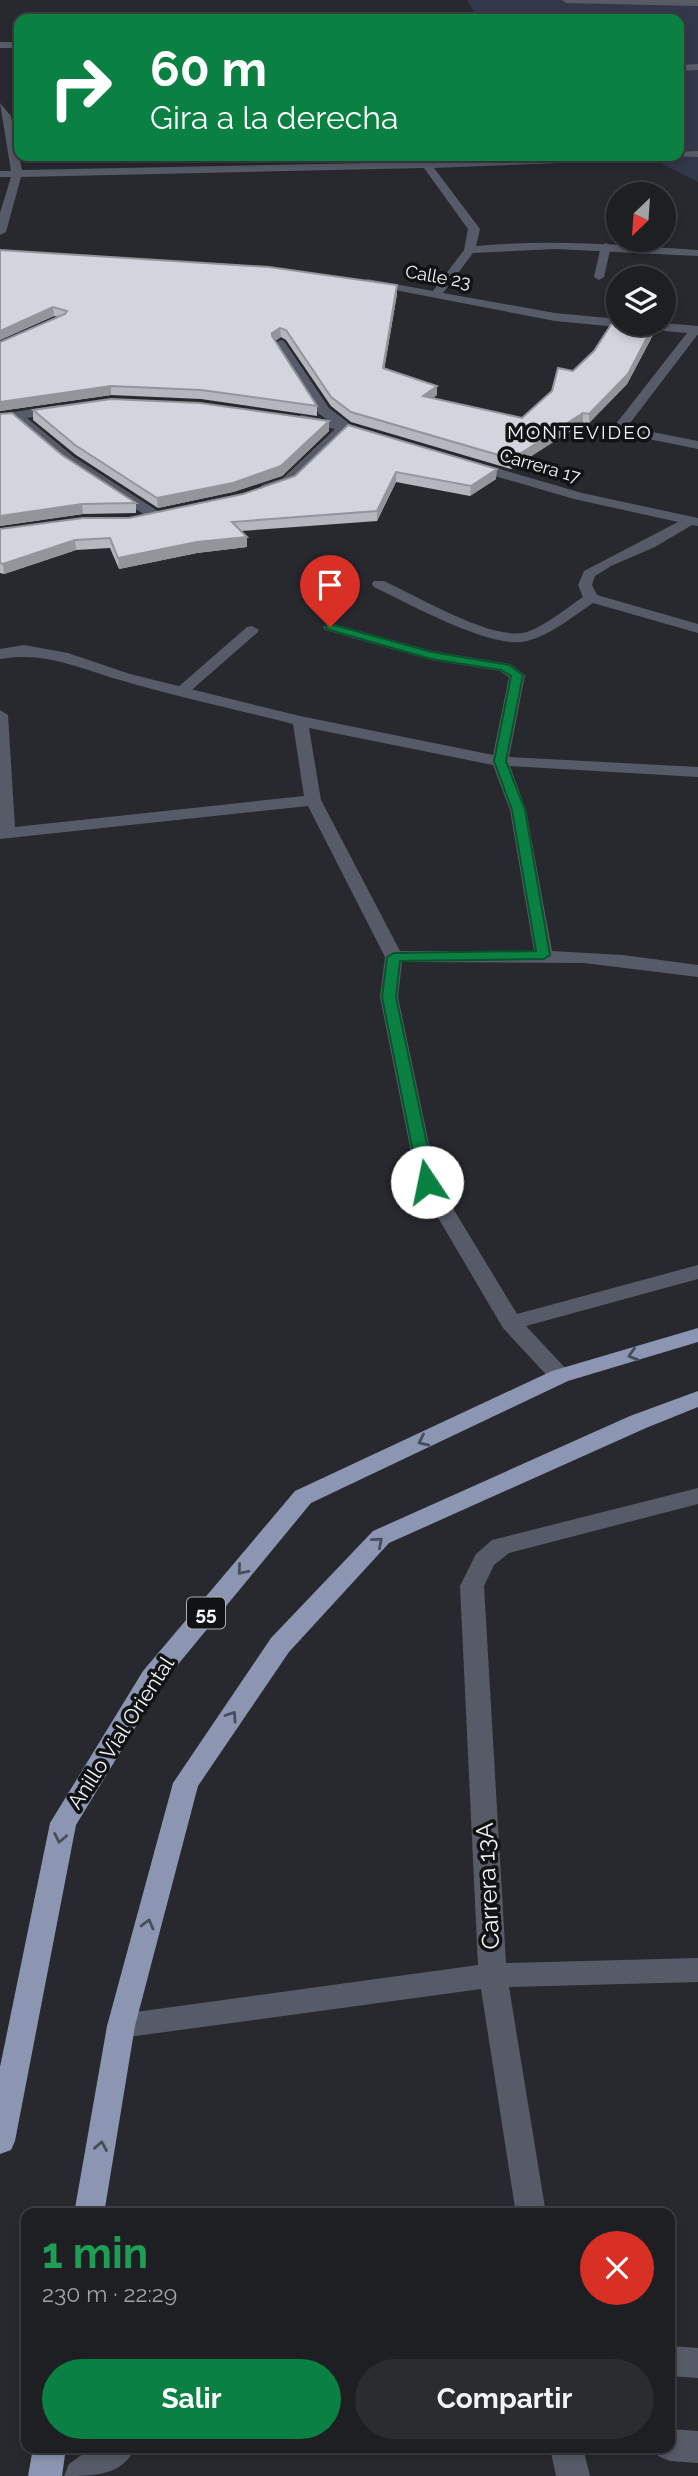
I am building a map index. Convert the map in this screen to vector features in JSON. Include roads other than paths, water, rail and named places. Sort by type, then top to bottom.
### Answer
[{"type":"highway","name":"Anillo Vial Oriental","points":[[0,2141],[63,1823],[152,1678],[303,1497],[560,1376],[698,1335]]},
{"type":"highway","points":[[90,2208],[121,2026],[186,1783],[280,1645],[381,1537],[638,1422],[698,1399]]},
{"type":"highway","points":[[45,2476],[49,2453]]},
{"type":"street","points":[[566,0],[698,3]]},
{"type":"street","points":[[658,2],[698,10]]},
{"type":"street","points":[[0,106],[6,116],[14,157]]},
{"type":"street","points":[[0,232],[17,173],[15,161]]},
{"type":"street","points":[[204,161],[205,169]]},
{"type":"street","points":[[0,174],[400,161]]},
{"type":"street","points":[[425,161],[474,229],[470,250],[436,294]]},
{"type":"street","points":[[470,250],[515,244],[606,246]]},
{"type":"street","points":[[676,251],[698,253]]},
{"type":"street","name":"Calle 23","points":[[351,280],[555,317],[606,322]]},
{"type":"street","points":[[676,328],[697,330]]},
{"type":"street","points":[[697,330],[620,429],[698,445]]},
{"type":"street","points":[[280,344],[324,411],[345,427]]},
{"type":"street","points":[[0,418],[78,406]]},
{"type":"street","points":[[284,416],[345,427],[384,439]]},
{"type":"street","points":[[18,417],[69,460],[163,514],[129,521]]},
{"type":"street","points":[[249,494],[288,481],[345,427]]},
{"type":"street","name":"Carrera 17","points":[[458,461],[579,496],[694,521]]},
{"type":"street","points":[[591,598],[586,585],[589,574],[606,563],[694,521]]},
{"type":"street","points":[[379,584],[478,631],[522,638],[539,632],[591,598],[698,629]]},
{"type":"street","points":[[330,627],[431,655],[505,667],[517,675],[500,761],[518,810],[544,955]]},
{"type":"street","points":[[0,654],[24,650],[68,659],[125,677],[299,721],[500,761],[698,772]]},
{"type":"street","points":[[0,715],[4,834],[313,800]]},
{"type":"street","points":[[299,721],[313,800],[394,957],[389,997],[427,1182],[512,1324],[560,1376]]},
{"type":"street","points":[[394,957],[544,955],[698,971]]},
{"type":"street","points":[[512,1324],[698,1272]]},
{"type":"street","name":"Carrera 13A","points":[[530,2208],[492,1975],[472,1586],[485,1560],[501,1546],[698,1496]]},
{"type":"street","points":[[121,2026],[492,1975],[698,1970]]},
{"type":"street","points":[[675,2361],[698,2363]]},
{"type":"street","points":[[675,2445],[698,2447]]},
{"type":"street","points":[[81,2476],[112,2453]]},
{"type":"street","points":[[567,2453],[573,2476]]},
{"type":"lane","points":[[599,277],[606,246]]},
{"type":"lane","points":[[182,691],[252,630]]},
{"type":"district","name":"MONTEVIDEO","points":[[580,432]]}]
